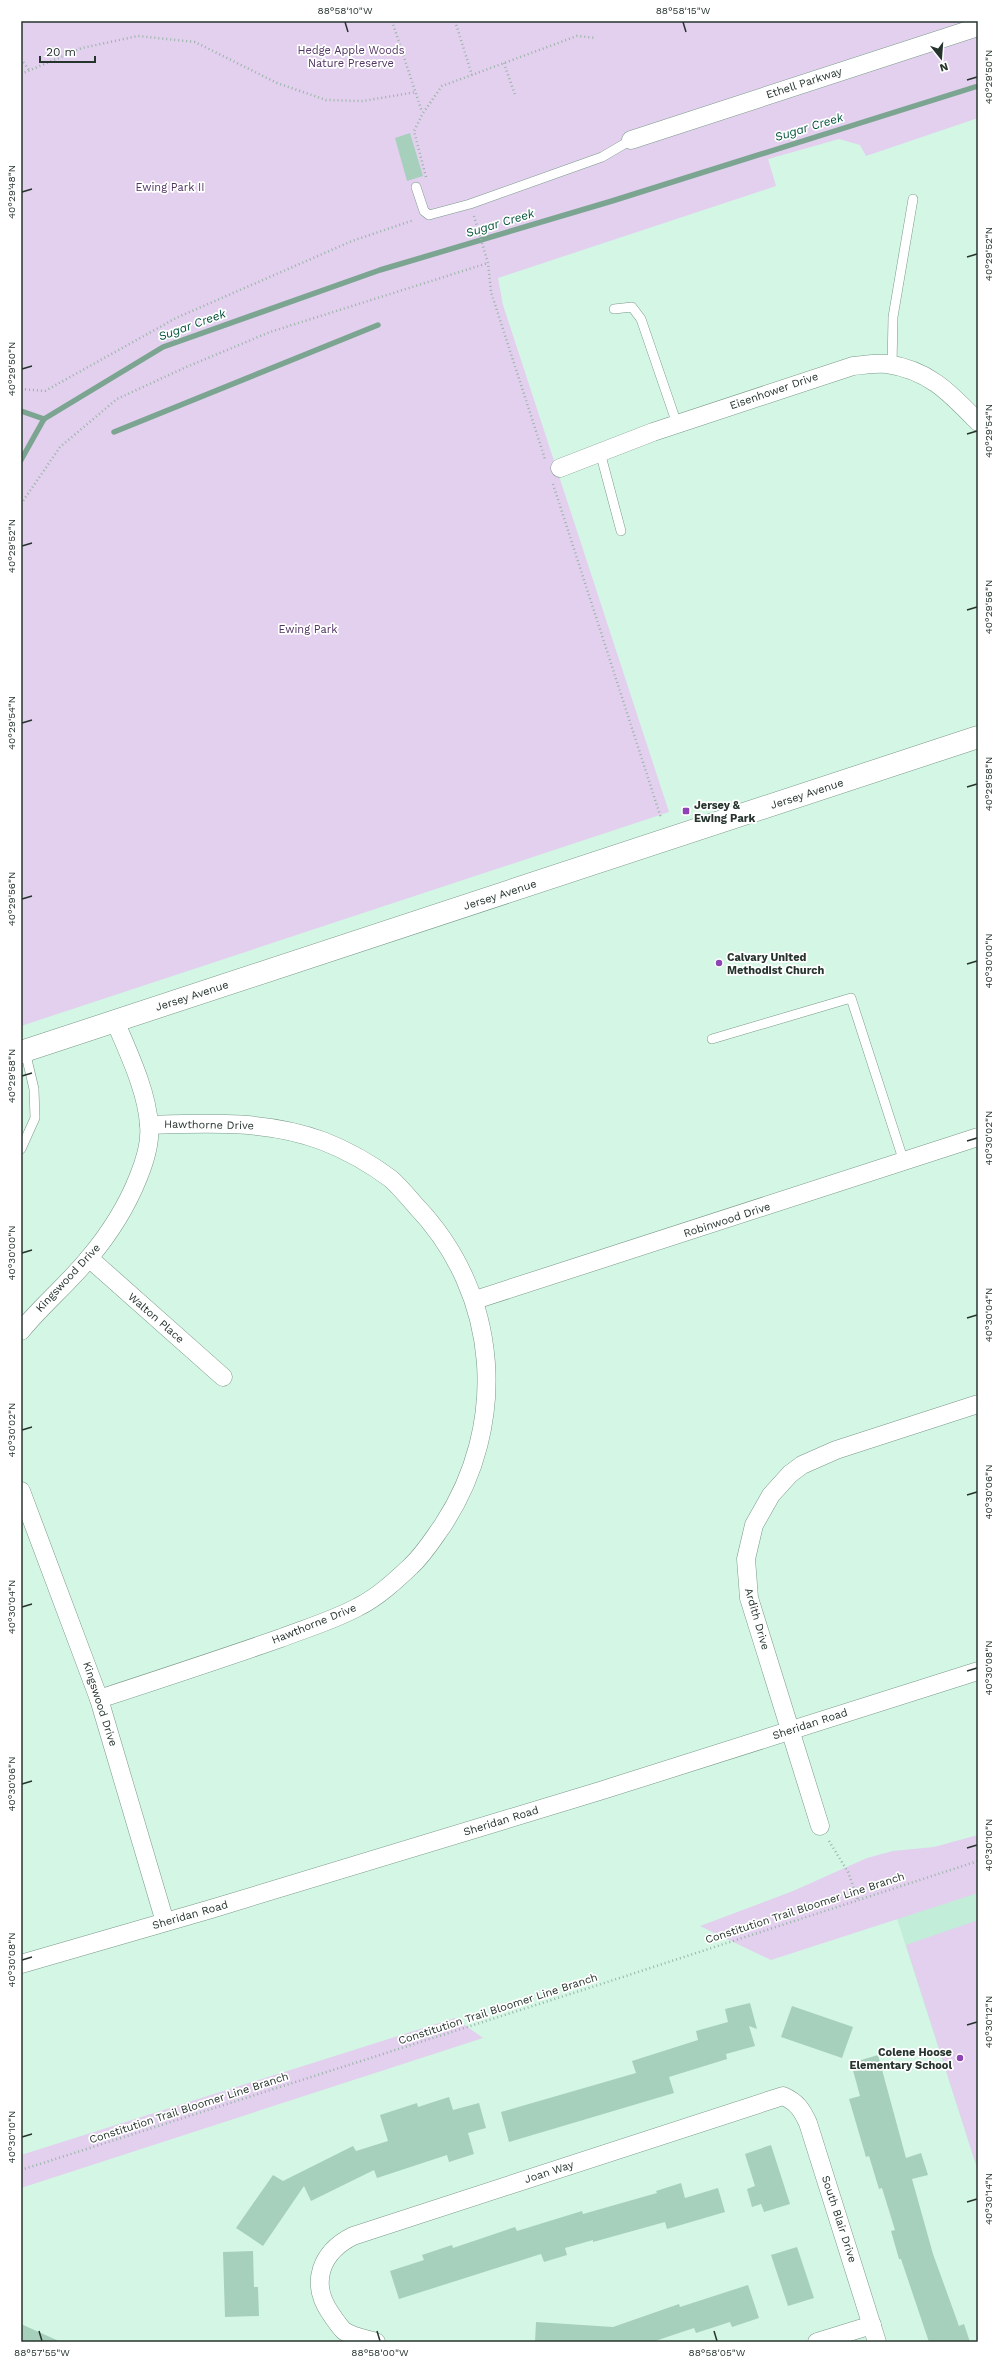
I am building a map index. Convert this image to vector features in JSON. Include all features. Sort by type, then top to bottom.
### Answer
[{"type":"street","name":"Ethell Parkway","points":[[631,140],[978,27]]},
{"type":"street","name":"Eisenhower Drive","points":[[553,471],[677,424],[846,368],[886,364],[922,373],[935,380],[977,418]]},
{"type":"street","name":"Jersey Avenue","points":[[23,1052],[978,737]]},
{"type":"street","name":"Kingswood Drive","points":[[21,1331],[37,1311],[89,1258],[117,1221],[128,1202],[148,1149],[149,1125],[134,1069],[115,1021]]},
{"type":"street","name":"Hawthorne Drive","points":[[99,1699],[254,1648],[336,1618],[376,1596],[413,1564],[426,1550],[454,1507],[465,1486],[480,1438],[485,1416],[488,1372],[475,1300],[458,1262],[429,1219],[392,1180],[346,1152],[324,1141],[265,1126],[227,1123],[149,1125]]},
{"type":"street","name":"Robinwood Drive","points":[[475,1300],[978,1137]]},
{"type":"street","name":"Walton Place","points":[[89,1258],[223,1377]]},
{"type":"street","name":"Ardith Drive","points":[[820,1826],[792,1730],[749,1598],[746,1578],[748,1544],[762,1509],[780,1483],[802,1466],[836,1450],[978,1404]]},
{"type":"street","name":"Kingswood Drive","points":[[21,1491],[99,1699],[165,1922]]},
{"type":"street","name":"Sheridan Road","points":[[21,1964],[603,1790],[978,1672]]},
{"type":"street","name":"Joan Way","points":[[376,2342],[345,2331],[337,2324],[324,2302],[320,2290],[321,2272],[326,2259],[333,2249],[353,2236],[741,2110],[770,2099],[783,2096],[793,2100]]},
{"type":"street","name":"South Blair Drive","points":[[793,2100],[801,2108],[808,2123],[878,2342]]},
{"type":"street","points":[[817,2342],[872,2325]]},
{"type":"lane","points":[[416,187],[424,211],[429,215],[470,204],[602,157],[631,140]]},
{"type":"lane","points":[[892,366],[893,317],[913,199]]},
{"type":"lane","points":[[614,309],[632,307],[641,319],[677,424]]},
{"type":"lane","points":[[600,452],[621,531]]},
{"type":"lane","points":[[712,1039],[852,998],[904,1162]]},
{"type":"lane","points":[[21,1149],[35,1118],[34,1089],[23,1052]]},
{"type":"path","points":[[392,21],[423,113]]},
{"type":"path","points":[[455,21],[472,75]]},
{"type":"path","points":[[21,74],[82,48],[138,36],[195,42],[277,83],[326,100],[363,101],[416,92]]},
{"type":"path","points":[[416,187],[428,183],[414,131],[423,113],[442,86],[577,36],[596,38]]},
{"type":"path","points":[[21,59],[29,70]]},
{"type":"path","points":[[504,63],[515,95]]},
{"type":"path","points":[[21,388],[45,391],[176,318],[352,241],[429,215]]},
{"type":"path","points":[[477,224],[488,262],[491,292],[553,471],[661,818]]},
{"type":"path","points":[[21,504],[60,447],[118,399],[184,368],[270,332],[488,262]]},
{"type":"path","points":[[820,1826],[848,1872],[858,1900]]},
{"type":"path","name":"Constitution Trail Bloomer Line Branch","points":[[21,2170],[592,1987],[978,1861]]},
{"type":"shaded area","name":"Colene Hoose Elementary School","points":[[978,1878],[978,2171],[893,1906]]},
{"type":"green space","name":"Ewing Park","points":[[21,21],[978,21],[978,118],[866,156],[860,145],[839,139],[768,159],[776,186],[498,278],[503,305],[669,812],[21,1026]]},
{"type":"green space","points":[[978,1835],[978,1893],[771,1960],[700,1926],[793,1891],[867,1858],[893,1851],[934,1847]]},
{"type":"green space","name":"Colene Hoose Elementary School","points":[[978,1920],[978,2171],[906,1945]]},
{"type":"green space","points":[[455,2018],[483,2038],[21,2188],[21,2155]]},
{"type":"building","points":[[410,133],[423,176],[407,181],[395,138]]},
{"type":"building","points":[[750,2003],[757,2029],[749,2026],[755,2046],[726,2054],[727,2059],[669,2077],[674,2093],[509,2142],[501,2112],[636,2073],[632,2061],[698,2040],[696,2031],[728,2022],[725,2009]]},
{"type":"building","points":[[792,2006],[853,2027],[842,2058],[781,2037]]},
{"type":"building","points":[[878,2055],[906,2158],[921,2153],[928,2175],[912,2179],[933,2254],[959,2326],[964,2324],[970,2342],[929,2342],[901,2259],[899,2259],[891,2231],[895,2230],[882,2188],[879,2189],[869,2156],[866,2157],[849,2099],[860,2096],[851,2063]]},
{"type":"building","points":[[449,2097],[453,2110],[479,2103],[486,2128],[468,2133],[474,2154],[449,2162],[447,2155],[377,2178],[374,2170],[311,2201],[304,2186],[263,2246],[236,2228],[273,2175],[283,2181],[353,2146],[356,2151],[388,2141],[380,2115],[417,2103],[418,2107]]},
{"type":"building","points":[[771,2145],[790,2204],[764,2212],[761,2204],[752,2207],[747,2189],[755,2186],[745,2154]]},
{"type":"building","points":[[681,2183],[685,2198],[718,2188],[725,2212],[667,2229],[665,2222],[593,2242],[593,2240],[565,2248],[567,2255],[544,2262],[541,2254],[399,2299],[390,2271],[424,2260],[422,2255],[452,2245],[453,2248],[515,2227],[517,2231],[582,2211],[583,2214],[657,2193],[656,2191]]},
{"type":"building","points":[[797,2247],[814,2298],[788,2306],[771,2255]]},
{"type":"building","points":[[253,2251],[254,2287],[258,2287],[259,2316],[225,2317],[223,2252]]},
{"type":"building","points":[[748,2285],[759,2318],[732,2327],[730,2322],[696,2333],[694,2328],[652,2342],[535,2342],[536,2322],[613,2327],[679,2304],[680,2307]]},
{"type":"building","points":[[21,2324],[61,2342],[21,2342]]},
{"type":"waterway","name":"Sugar Creek","points":[[21,460],[44,419],[163,347],[380,270],[612,201],[978,86]]},
{"type":"waterway","points":[[114,432],[378,325]]},
{"type":"waterway","name":"Sugar Creek","points":[[21,411],[44,419]]},
{"type":"place","name":"Jersey & Ewing Park","points":[[686,811]]},
{"type":"place","name":"Calvary United Methodist Church","points":[[719,963]]},
{"type":"place","name":"Colene Hoose Elementary School","points":[[960,2058]]},
{"type":"park label","name":"Hedge Apple Woods Nature Preserve","points":[[351,56]]},
{"type":"park label","name":"Ewing Park II","points":[[170,187]]}]
